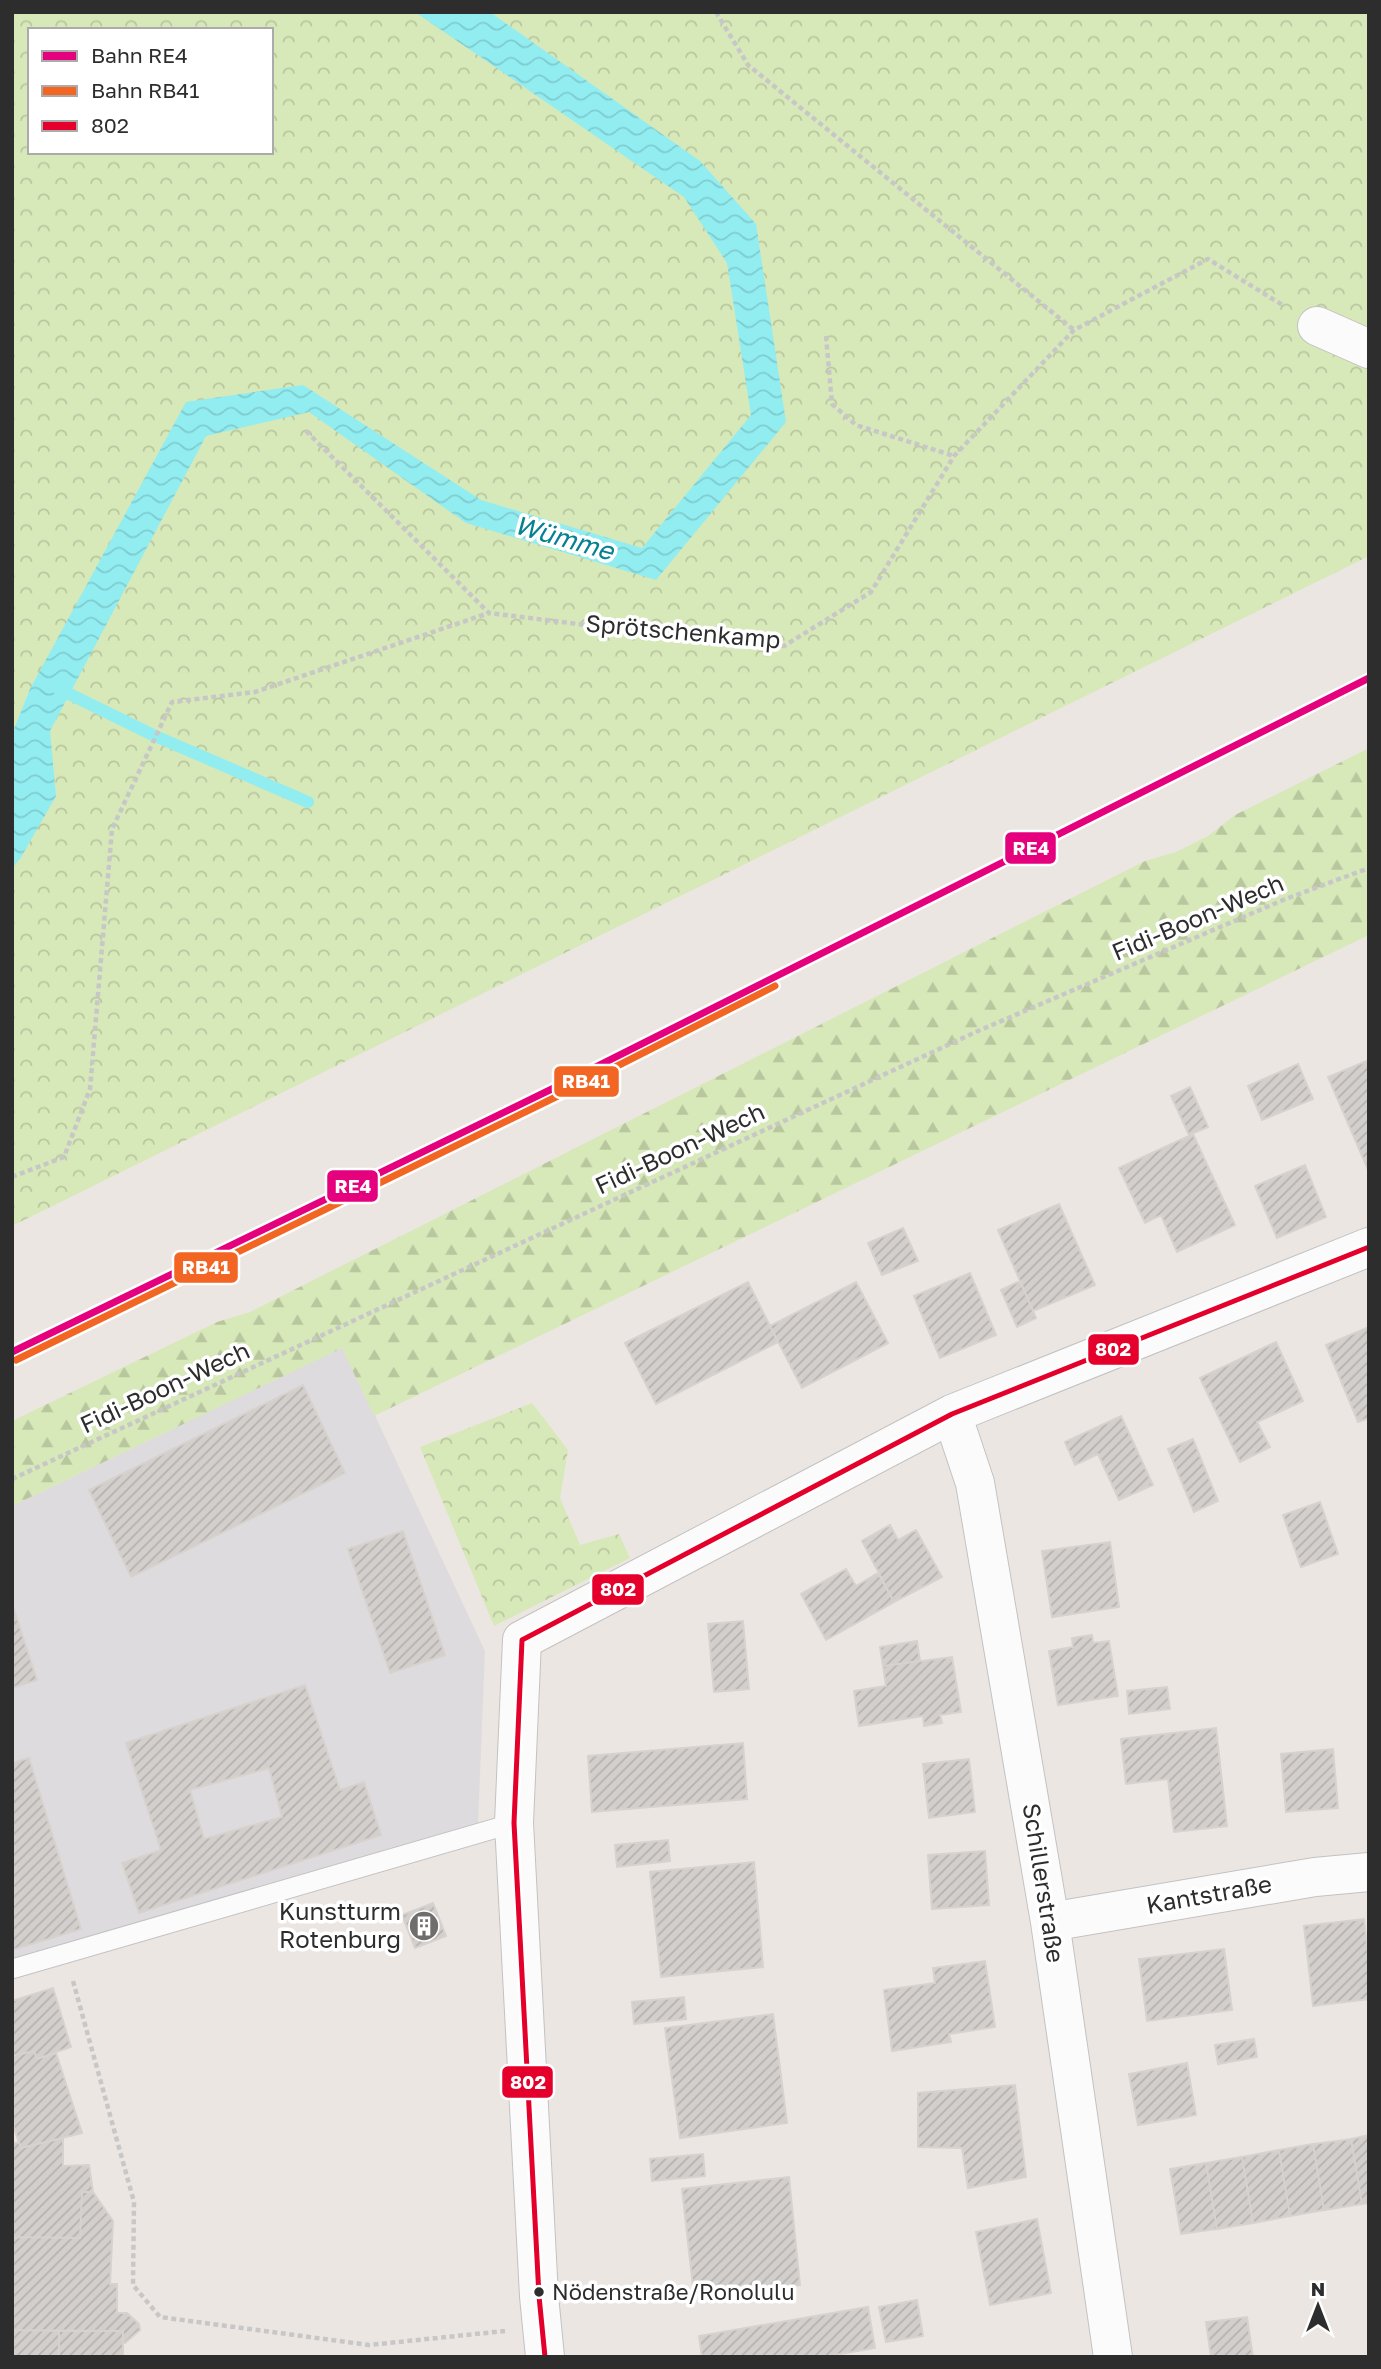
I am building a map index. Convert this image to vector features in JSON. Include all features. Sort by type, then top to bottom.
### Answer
[{"type":"street","points":[[1317,326],[1369,349]]},
{"type":"street","points":[[543,2342],[514,1823],[523,1640],[952,1414],[1369,1247]]},
{"type":"street","name":"Schillerstraße","points":[[952,1414],[975,1483],[1050,1922],[1113,2357]]},
{"type":"street","name":"Kantstraße","points":[[1050,1922],[1315,1877],[1369,1872]]},
{"type":"lane","points":[[12,1969],[514,1823]]},
{"type":"path","points":[[716,12],[748,65],[1074,330]]},
{"type":"path","name":"Sprötschenkamp","points":[[489,613],[784,646],[870,592],[954,456],[1074,330],[1208,259],[1317,326]]},
{"type":"path","points":[[826,336],[832,404],[856,425],[954,456]]},
{"type":"path","points":[[12,1177],[64,1157],[90,1089],[112,829],[172,702],[255,692],[489,613],[306,431]]},
{"type":"path","name":"Fidi-Boon-Wech","points":[[12,1479],[978,1031],[1283,900],[1369,868]]},
{"type":"path","points":[[66,1955],[134,2202],[133,2285],[160,2317],[369,2345],[543,2342]]},
{"type":"shaded area","points":[[343,1347],[485,1651],[478,1825],[12,1963],[12,1506]]},
{"type":"green space","points":[[12,12],[1369,12],[1369,556],[12,1226]]},
{"type":"green space","points":[[1369,748],[1369,935],[374,1416],[342,1348],[12,1506],[12,1421],[217,1322],[250,1312],[1145,861],[1176,852],[1208,836],[1235,815]]},
{"type":"green space","points":[[532,1403],[568,1450],[560,1498],[580,1545],[619,1534],[630,1558],[494,1626],[420,1447]]},
{"type":"water","name":"Wümme","points":[[415,12],[490,12],[700,161],[756,224],[786,422],[656,580],[466,523],[309,412],[206,436],[50,731],[56,796],[20,859],[12,868],[12,734],[30,689],[186,402],[303,385],[481,500],[642,548],[751,415],[727,263],[684,197]]},
{"type":"building","points":[[1369,1060],[1369,1172],[1328,1077]]},
{"type":"building","points":[[1298,1064],[1313,1099],[1262,1120],[1248,1086]]},
{"type":"building","points":[[1190,1087],[1208,1127],[1189,1135],[1171,1096]]},
{"type":"building","points":[[1193,1134],[1235,1225],[1177,1252],[1161,1215],[1145,1223],[1119,1168]]},
{"type":"building","points":[[1305,1165],[1326,1217],[1277,1238],[1255,1186]]},
{"type":"building","points":[[1059,1204],[1095,1285],[1033,1311],[998,1230]]},
{"type":"building","points":[[903,1228],[918,1261],[882,1275],[868,1243]]},
{"type":"building","points":[[970,1273],[996,1335],[940,1358],[914,1296]]},
{"type":"building","points":[[1020,1281],[1036,1318],[1017,1327],[1001,1290]]},
{"type":"building","points":[[748,1282],[778,1342],[656,1404],[625,1343]]},
{"type":"building","points":[[856,1282],[888,1343],[802,1388],[770,1326]]},
{"type":"building","points":[[1369,1327],[1369,1418],[1358,1422],[1326,1345]]},
{"type":"building","points":[[1276,1342],[1303,1401],[1257,1422],[1270,1447],[1240,1462],[1200,1378]]},
{"type":"building","points":[[303,1385],[345,1473],[131,1577],[89,1490]]},
{"type":"building","points":[[1121,1416],[1153,1485],[1119,1500],[1098,1454],[1075,1465],[1065,1442]]},
{"type":"building","points":[[1193,1439],[1218,1501],[1194,1512],[1168,1449]]},
{"type":"building","points":[[1320,1502],[1338,1554],[1301,1567],[1283,1515]]},
{"type":"building","points":[[890,1525],[898,1540],[916,1530],[942,1577],[894,1602],[862,1541]]},
{"type":"building","points":[[403,1531],[445,1655],[390,1673],[348,1549]]},
{"type":"building","points":[[1110,1542],[1119,1607],[1052,1617],[1042,1551]]},
{"type":"building","points":[[846,1569],[856,1586],[878,1573],[894,1602],[826,1640],[801,1594]]},
{"type":"building","points":[[12,1603],[37,1680],[12,1688]]},
{"type":"building","points":[[743,1621],[749,1689],[714,1692],[708,1624]]},
{"type":"building","points":[[1092,1635],[1093,1643],[1109,1641],[1118,1696],[1058,1705],[1049,1651],[1073,1647],[1072,1638]]},
{"type":"building","points":[[917,1641],[920,1661],[883,1666],[880,1647]]},
{"type":"building","points":[[952,1657],[961,1712],[940,1715],[942,1723],[924,1726],[923,1716],[859,1726],[854,1691],[886,1686],[883,1666]]},
{"type":"building","points":[[305,1685],[340,1790],[364,1782],[381,1835],[139,1913],[122,1863],[161,1850],[126,1743]],"holes":[[[269,1768],[282,1817],[204,1839],[190,1790]]]},
{"type":"building","points":[[1167,1687],[1170,1709],[1129,1714],[1127,1691]]},
{"type":"building","points":[[1216,1728],[1227,1826],[1174,1832],[1168,1779],[1126,1784],[1121,1739]]},
{"type":"building","points":[[743,1743],[747,1799],[592,1812],[588,1756]]},
{"type":"building","points":[[1333,1749],[1338,1808],[1286,1812],[1281,1754]]},
{"type":"building","points":[[29,1758],[81,1929],[12,1950],[12,1763]]},
{"type":"building","points":[[969,1759],[975,1812],[929,1818],[923,1764]]},
{"type":"building","points":[[668,1840],[670,1861],[617,1867],[615,1845]]},
{"type":"building","points":[[985,1851],[989,1905],[932,1909],[928,1855]]},
{"type":"building","points":[[754,1862],[763,1967],[661,1977],[650,1872]]},
{"type":"building","name":"Kunstturm Rotenburg","points":[[433,1903],[446,1936],[415,1948],[402,1915]]},
{"type":"building","points":[[1364,1919],[1369,1963],[1369,1999],[1313,2006],[1304,1926]]},
{"type":"building","points":[[1224,1949],[1232,2010],[1147,2021],[1139,1959]]},
{"type":"building","points":[[985,1961],[995,2027],[949,2034],[951,2042],[892,2051],[884,1990],[935,1983],[933,1968]]},
{"type":"building","points":[[53,1988],[71,2047],[37,2059],[34,2051],[12,2056],[12,2001]]},
{"type":"building","points":[[684,1997],[686,2019],[634,2024],[632,2002]]},
{"type":"building","points":[[773,2014],[787,2123],[680,2138],[665,2028]]},
{"type":"building","points":[[1254,2039],[1257,2057],[1218,2064],[1215,2045]]},
{"type":"building","points":[[34,2051],[37,2059],[56,2053],[82,2133],[21,2148],[12,2122],[12,2056]]},
{"type":"building","points":[[1187,2063],[1196,2115],[1138,2125],[1129,2074]]},
{"type":"building","points":[[1015,2085],[1026,2177],[968,2188],[962,2148],[918,2147],[918,2093]]},
{"type":"building","points":[[1369,2135],[1369,2203],[1362,2204],[1351,2139]]},
{"type":"building","points":[[63,2138],[63,2166],[89,2165],[93,2192],[82,2192],[80,2238],[12,2237],[12,2144],[19,2142],[21,2148]]},
{"type":"building","points":[[1351,2139],[1362,2204],[1324,2210],[1313,2144]]},
{"type":"building","points":[[1313,2144],[1324,2210],[1290,2216],[1279,2150]]},
{"type":"building","points":[[1279,2150],[1290,2216],[1253,2223],[1242,2157]]},
{"type":"building","points":[[703,2154],[705,2176],[652,2181],[650,2159]]},
{"type":"building","points":[[1242,2157],[1253,2223],[1217,2229],[1206,2163]]},
{"type":"building","points":[[1206,2163],[1217,2229],[1181,2234],[1170,2169]]},
{"type":"building","points":[[789,2177],[800,2285],[694,2296],[682,2189]]},
{"type":"building","points":[[82,2192],[93,2192],[113,2221],[110,2284],[117,2284],[117,2313],[127,2313],[139,2324],[140,2330],[125,2343],[123,2331],[12,2330],[12,2237],[80,2238]]},
{"type":"building","points":[[1037,2219],[1051,2293],[990,2305],[976,2232]]},
{"type":"building","points":[[917,2300],[923,2336],[886,2342],[879,2307]]},
{"type":"building","points":[[868,2307],[875,2348],[823,2357],[702,2357],[699,2336]]},
{"type":"building","points":[[1247,2317],[1253,2357],[1211,2357],[1206,2322]]},
{"type":"building","points":[[12,2330],[59,2331],[59,2357],[12,2357]]},
{"type":"building","points":[[59,2331],[123,2331],[123,2357],[59,2357]]},
{"type":"waterway","points":[[57,688],[155,736],[308,802]]},
{"type":"rail line","name":"RE4","points":[[12,1352],[560,1085],[1369,678]]},
{"type":"rail line","name":"RB41","points":[[16,1360],[564,1093],[775,986]]},
{"type":"transit line","name":"802","points":[[545,2357],[539,2296],[514,1823],[522,1640],[952,1414],[1369,1247]]},
{"type":"place","name":"Kunstturm Rotenburg","points":[[424,1926]]},
{"type":"place","name":"Nödenstraße/Ronolulu","points":[[539,2292]]}]
